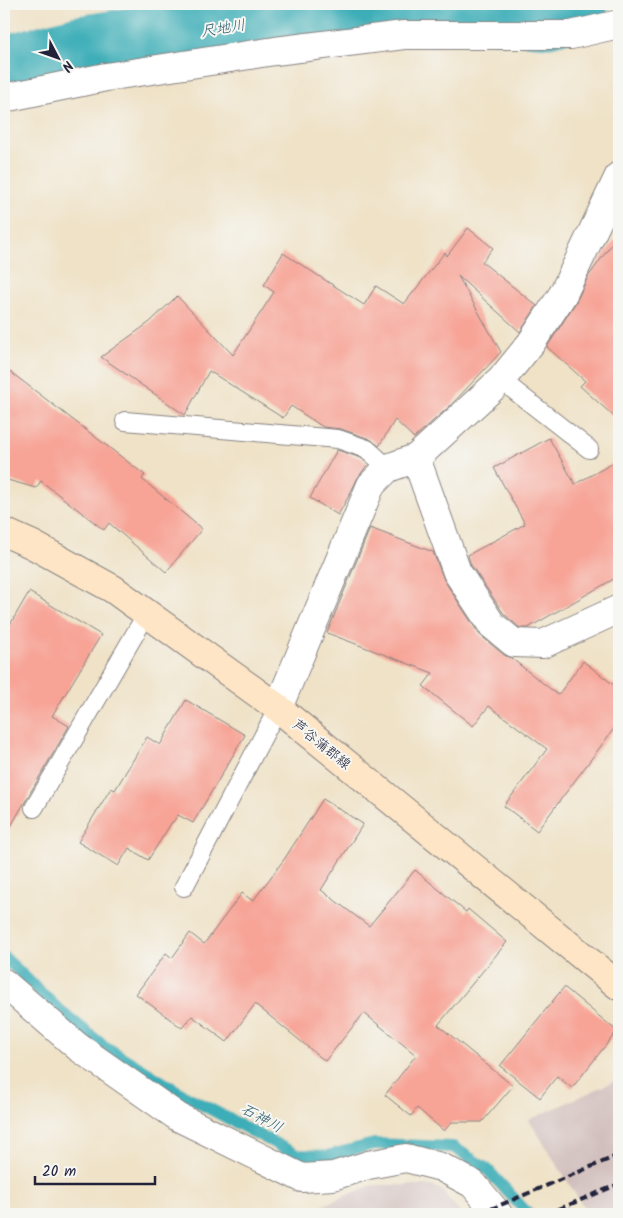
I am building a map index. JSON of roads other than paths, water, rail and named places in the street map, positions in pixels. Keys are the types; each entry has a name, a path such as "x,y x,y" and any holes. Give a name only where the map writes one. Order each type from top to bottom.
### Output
{"main road":[{"name":"芦谷蒲郡線","path":"4,532 33,545 105,585 147,613 278,708 619,986"}],"street":[{"path":"4,98 106,77 275,50 404,35 571,35 619,24"},
{"path":"278,708 371,485 388,468 416,458 502,380 531,343 563,294 619,176"},
{"path":"416,458 457,572 492,625 514,643 543,644 619,609"},
{"path":"4,983 78,1047 178,1117 302,1178 333,1176 368,1165 406,1158 441,1167 473,1184 498,1214"}],"lane":[{"path":"502,380 589,449"},
{"path":"125,421 338,439 367,449 388,468"},
{"path":"34,808 147,613"},
{"path":"184,887 278,708"}],"waterway":[{"name":"尺地川","path":"4,71 80,51 352,8 444,4"},
{"name":"尺地川","path":"459,4 547,12 573,4"},
{"name":"石神川","path":"4,957 57,1008 101,1044 182,1094 297,1155 327,1156 374,1144 453,1147 487,1169 528,1214"}],"railway":[{"path":"479,1214 619,1155"},
{"path":"547,1214 619,1184"}]}
